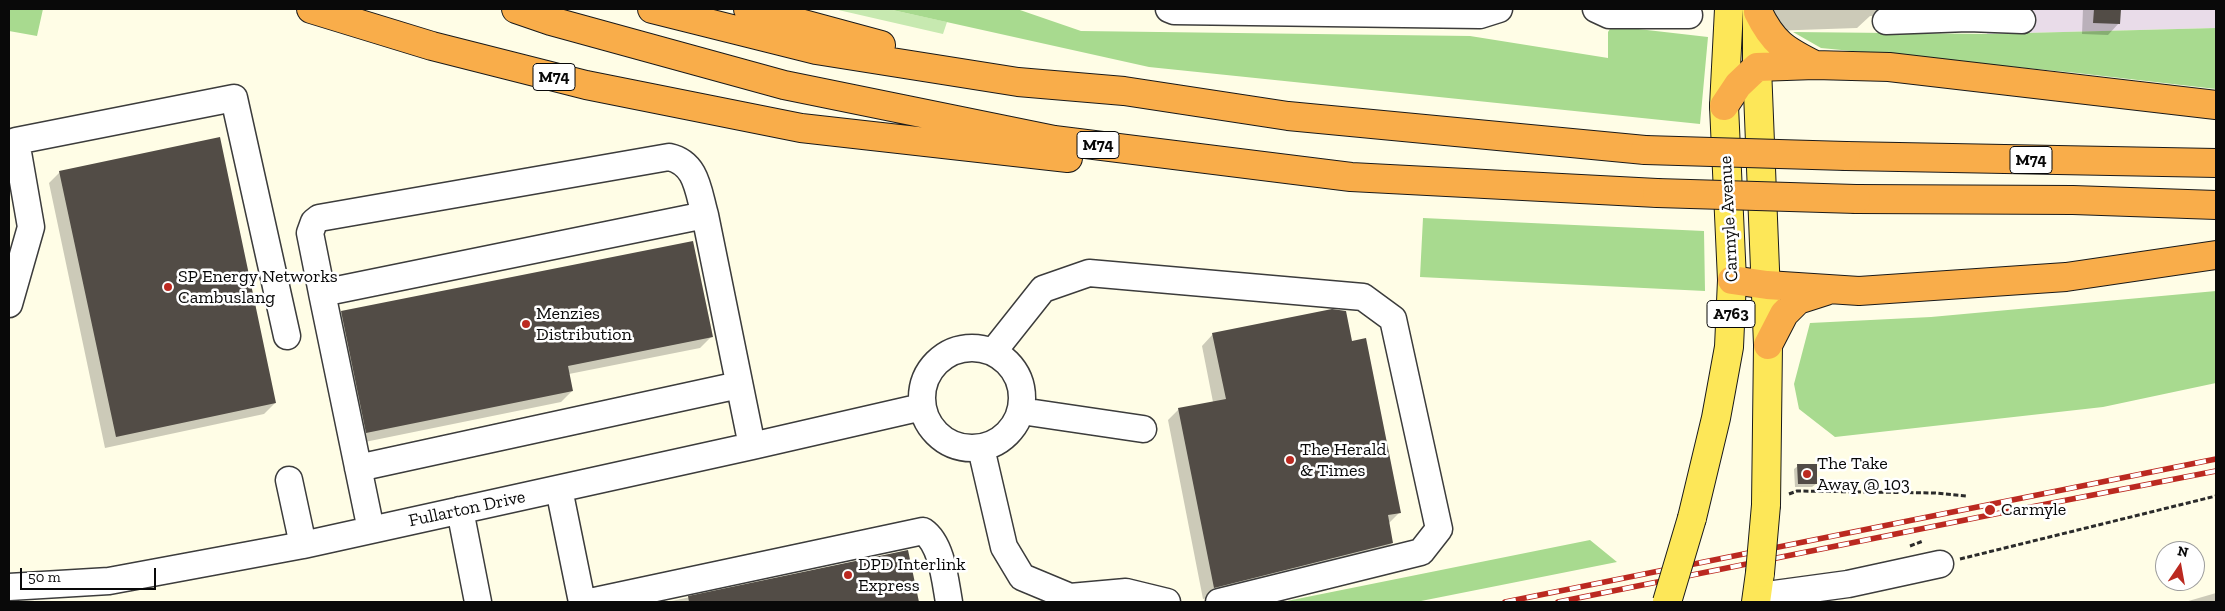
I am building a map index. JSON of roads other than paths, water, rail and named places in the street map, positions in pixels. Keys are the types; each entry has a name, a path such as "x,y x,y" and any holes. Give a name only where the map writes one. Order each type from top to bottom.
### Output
{"highway":[{"name":"M74","path":"311,9 432,46 586,85 801,128 1048,157 1351,177 1657,193 1856,199 2073,200 2216,205"},
{"name":"M74","path":"516,9 551,21 784,85 1054,140 1351,177"},
{"name":"M74","path":"652,9 816,50 1018,82 1124,91 1288,116 1645,150 2216,163"},
{"name":"M74","path":"748,9 1018,82"},
{"path":"1757,10 1773,39 1815,65"},
{"path":"1724,106 1738,85 1757,67 1815,65 1889,67 2216,105"},
{"path":"1732,280 1767,285 1859,291 2066,277 2216,255"},
{"name":"A763","path":"1768,345 1784,314 1798,300 1827,290"}],"main road":[{"name":"Carmyle Avenue","path":"1667,602 1692,518 1716,418 1729,347 1732,280 1724,106 1729,9"},
{"name":"Carmyle Avenue","path":"1757,10 1757,67 1768,345 1766,503 1758,594"}],"street":[{"path":"1169,9 1174,11 1465,15 1480,15 1499,9"},
{"path":"1596,9 1609,15 1688,14"},
{"path":"1886,21 1968,13 2022,20"},
{"path":"9,304 30,227 16,141 234,98 287,336"},
{"path":"371,530 310,233 314,222 319,218 669,157 677,158 690,168 695,177 752,446"},
{"path":"322,293 704,215"},
{"path":"993,352 1043,289 1089,273 1364,297 1393,319 1439,529 1421,552 1219,602"},
{"path":"978,348 993,352 1005,360 1014,370 1020,383 1021,411 1015,424 1006,435 994,443 981,448 965,448 950,443 937,434 928,422 922,407 922,391 926,376 935,364 948,354 962,349 978,348"},
{"path":"358,468 739,385"},
{"name":"Fullarton Drive","path":"9,587 110,581 303,545 922,407"},
{"path":"1021,411 1143,429"},
{"path":"981,448 1004,547 1022,577 1070,597 1126,592 1167,602"},
{"path":"290,480 303,545"},
{"path":"559,488 582,602"},
{"path":"460,510 478,602"},
{"path":"590,602 923,531 932,537 949,602"},
{"path":"1758,594 1848,584 1940,564"},
{"path":"9,574 9,602"}],"railway":[{"path":"1505,602 2216,459"},
{"path":"1558,602 2216,471"}],"place":[{"name":"SP Energy Networks Cambuslang","path":"168,287"},
{"name":"Menzies Distribution","path":"526,324"},
{"name":"The Herald & Times","path":"1290,460"},
{"name":"The Take Away @ 103","path":"1807,474"},
{"name":"Carmyle","path":"1990,510"},
{"name":"DPD Interlink Express","path":"848,575"}]}
